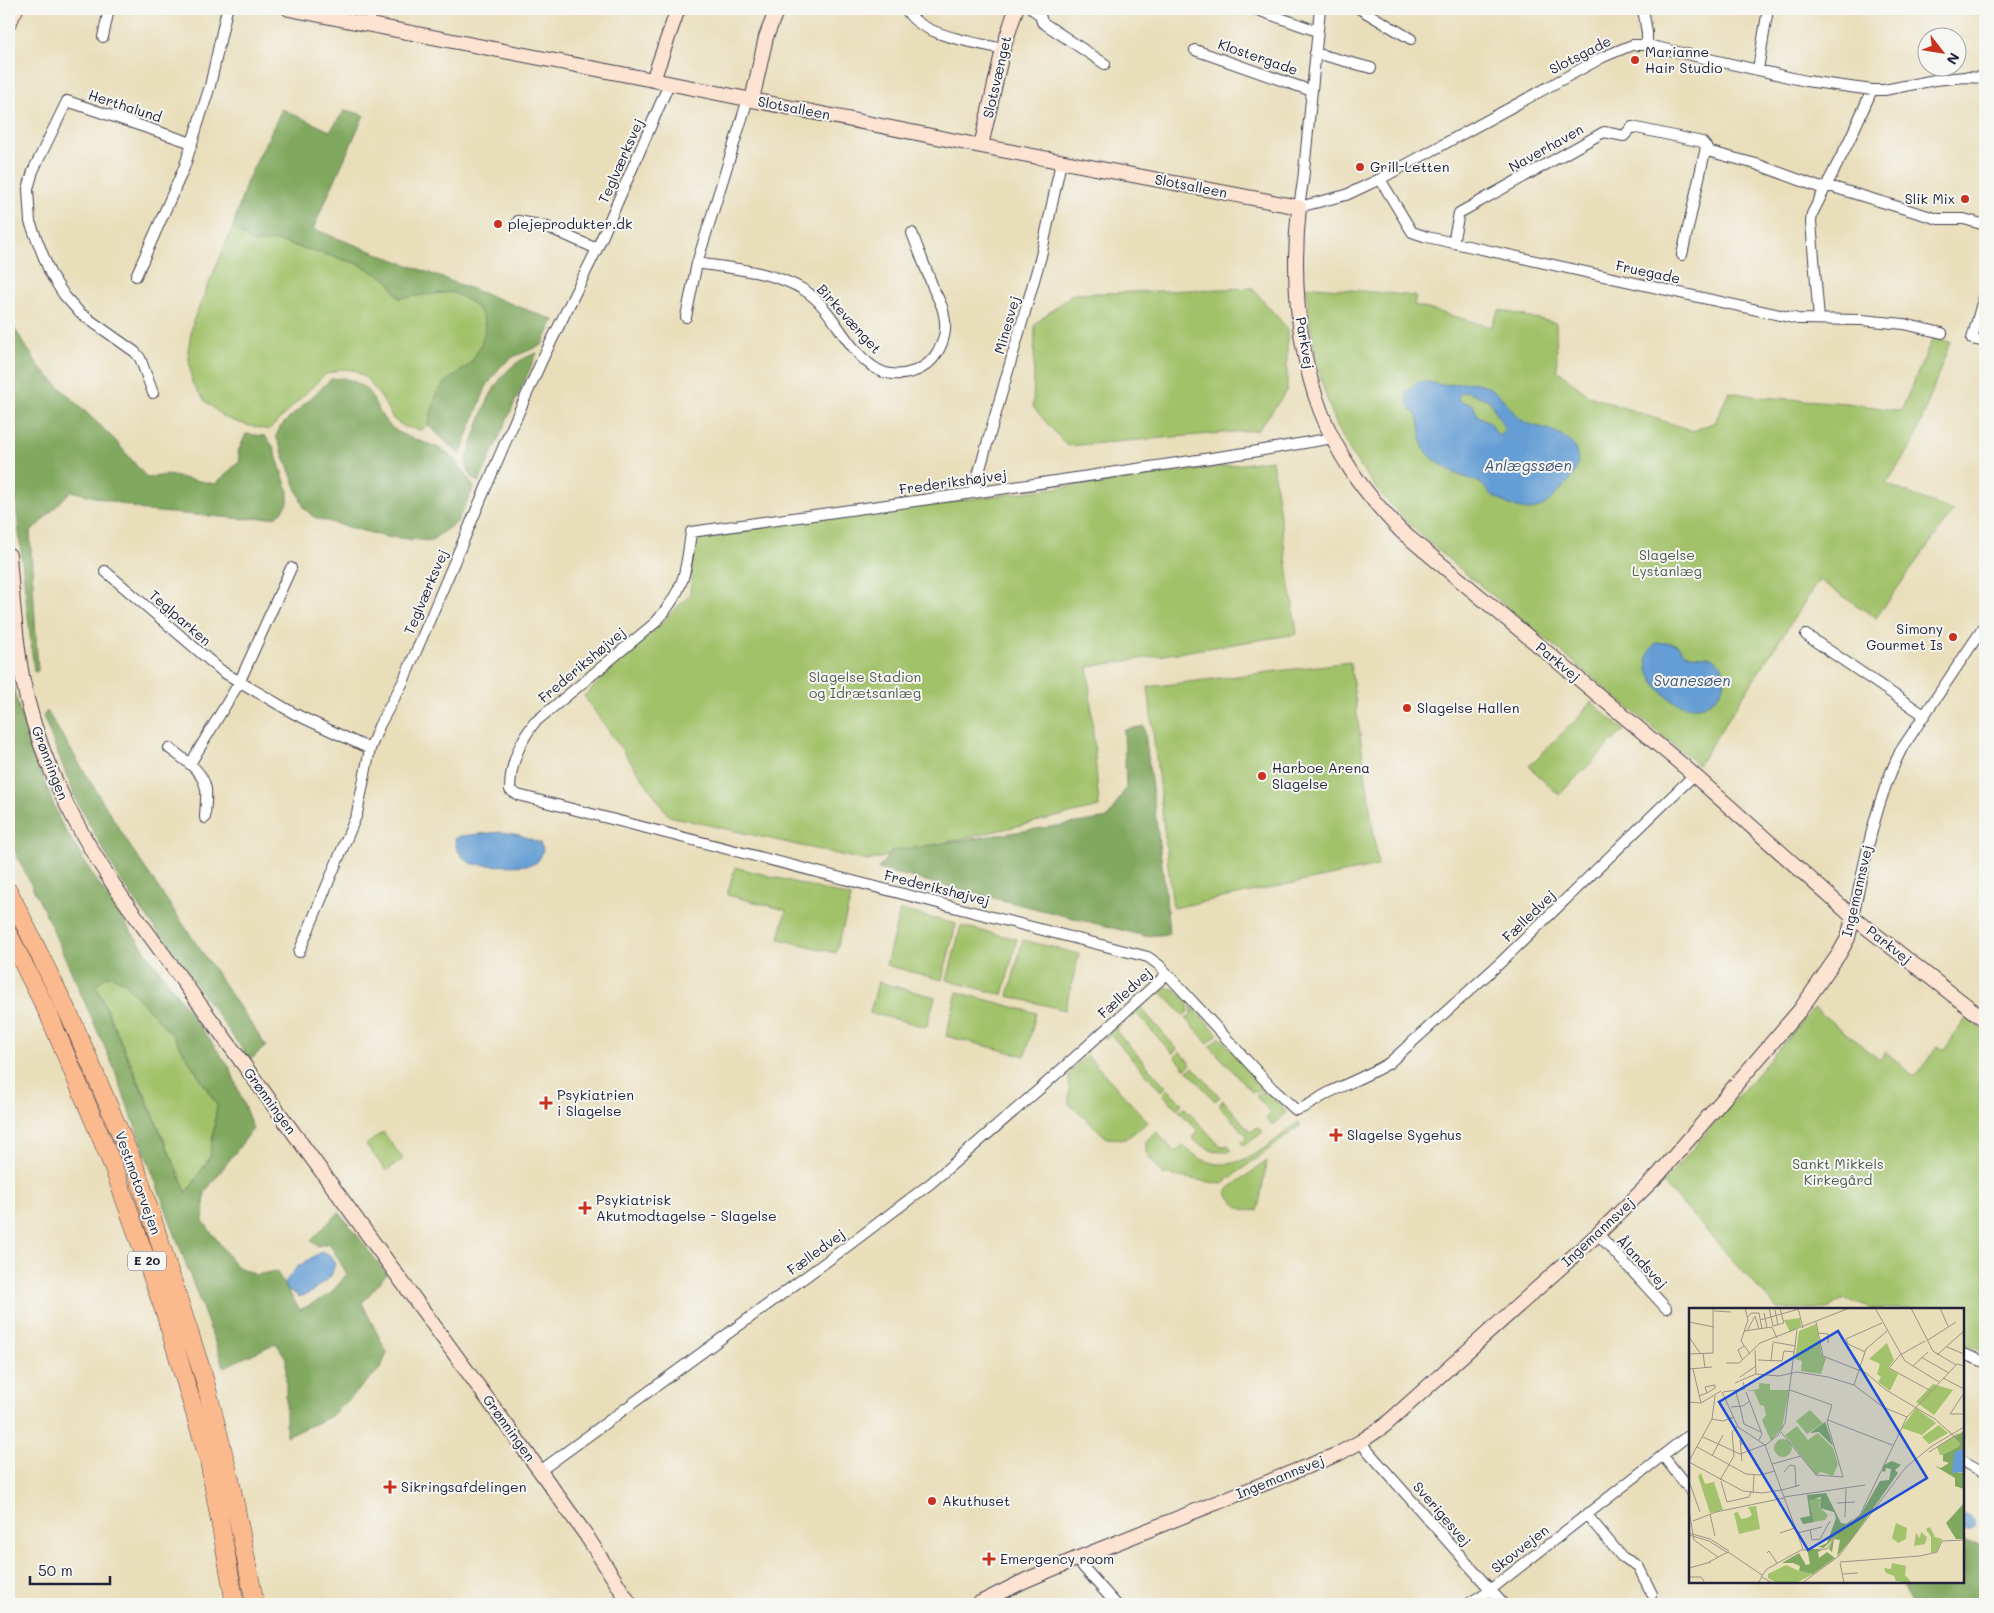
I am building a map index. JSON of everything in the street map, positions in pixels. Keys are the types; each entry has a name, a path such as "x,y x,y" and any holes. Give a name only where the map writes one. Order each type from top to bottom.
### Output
{"highway":[{"name":"Vestmotorvejen","path":"9,892 74,1025 137,1172 205,1382 230,1478 255,1604"},
{"name":"Vestmotorvejen","path":"9,935 49,1015 113,1166 165,1313 209,1461 235,1604"},
{"path":"205,1382 217,1393 239,1474 266,1604"}],"street":[{"path":"9,23 16,9"},
{"path":"103,37 109,9"},
{"path":"136,276 184,168 210,86 226,9"},
{"name":"Slotsalleen","path":"289,9 1061,162 1299,207"},
{"path":"368,25 373,9"},
{"path":"653,80 678,9"},
{"path":"686,317 697,263 750,100 766,37 776,9"},
{"path":"906,9 918,24 932,31 1003,49"},
{"name":"Slotsvænget","path":"982,146 1003,49 1016,9"},
{"path":"1032,9 1040,15 1042,22 1105,64"},
{"path":"1255,9 1318,31"},
{"name":"Klostergade","path":"1299,207 1320,9"},
{"path":"1360,9 1411,39"},
{"path":"1643,9 1647,45"},
{"path":"1758,69 1768,9"},
{"name":"Slotsgade","path":"1299,207 1346,195 1380,179 1603,57 1632,45 1647,45 1806,81 1872,90 1884,90 1935,80 1965,77 1985,78"},
{"name":"Klostergade","path":"1195,50 1312,91"},
{"path":"1315,53 1371,68"},
{"name":"Teglværksvej","path":"299,952 357,814 370,749 379,726 403,682 482,495 539,367 597,249 669,84"},
{"path":"1819,319 1811,222 1812,214 1849,141 1872,90"},
{"name":"Herthalund","path":"154,394 140,358 135,352 80,313 64,295 50,273 30,222 28,189 33,171 67,101 192,143"},
{"name":"Naverhaven","path":"1453,243 1459,213 1604,132 1624,136 1632,127 1702,142 1711,152 1756,164 1825,187 1938,218 1964,219 1985,225"},
{"path":"1682,255 1706,147"},
{"name":"Minesvej","path":"973,494 1041,256 1061,162"},
{"name":"Fruegade","path":"1380,179 1412,232 1427,238 1798,319 1862,320 1898,324 1942,333"},
{"name":"Parkvej","path":"1299,207 1296,234 1301,335 1313,390 1333,438 1350,469 1380,509 1401,531 1694,775 1853,917 1985,1020"},
{"path":"518,221 545,226 597,249"},
{"name":"Birkevænget","path":"697,263 778,278 791,283 819,303 864,360 874,368 889,374 903,374 917,370 928,363 938,351 945,334 944,314 912,233"},
{"path":"1985,292 1972,339 1985,342"},
{"name":"Frederikshøjvej","path":"1167,974 1148,957 1134,952 518,795 510,790 510,777 515,757 522,738 534,723 656,622 670,606 680,590 687,571 691,532 973,494 1242,454 1333,438"},
{"name":"Grønningen","path":"9,555 14,626 22,677 36,730 55,781 75,824 126,903 540,1471 586,1535 630,1604"},
{"path":"190,764 239,683 291,568"},
{"name":"Teglparken","path":"105,570 203,656 239,683 295,714 370,749"},
{"name":"Ingemannsvej","path":"978,1604 1076,1558 1338,1454 1360,1442 1384,1426 1598,1234 1659,1174 1800,1010 1834,962 1848,938 1871,834 1887,780 1901,750 1985,625"},
{"path":"1806,635 1924,715"},
{"path":"169,748 190,764 201,777 206,789 205,818"},
{"name":"Fælledvej","path":"540,1471 931,1183 1167,974 1272,1088 1296,1110 1307,1107 1319,1098 1373,1073 1389,1063 1499,964 1694,775"},
{"name":"Ålandsvej","path":"1598,1234 1666,1308"},
{"path":"1964,1354 1985,1362"},
{"name":"Skovvejen","path":"1468,1604 1490,1590 1689,1435"},
{"name":"Sverigesvej","path":"1360,1442 1503,1604"},
{"path":"1664,1456 1689,1489"},
{"path":"1964,1461 1985,1473"},
{"path":"1588,1514 1622,1557 1638,1566 1652,1594"},
{"path":"1076,1558 1116,1604"}],"green space":[{"path":"282,109 330,131 345,110 364,115 313,229 554,320 542,345 513,357 500,367 486,387 460,455 428,425 437,393 446,382 471,363 480,347 486,328 482,314 471,302 452,292 399,298 388,280 359,264 277,241 253,243 233,227 246,183"},
{"path":"233,227 253,243 277,241 359,264 388,280 399,298 435,293 453,293 472,304 479,311 485,326 482,343 478,352 469,364 448,380 441,388 430,420 422,430 405,427 393,419 382,399 367,379 354,370 341,369 324,375 269,430 225,418 205,401 192,383 188,351 193,321"},
{"name":"Slagelse Lystanlæg","path":"1306,286 1416,296 1414,305 1491,327 1499,310 1556,323 1557,370 1589,396 1693,431 1715,422 1729,392 1761,397 1847,403 1901,411 1933,338 1950,342 1913,444 1886,484 1953,511 1876,618 1819,580 1698,765 1444,556 1377,489 1358,463 1342,436 1327,400 1317,363"},
{"path":"1252,288 1287,328 1287,391 1258,430 1067,446 1033,407 1035,324 1072,294"},
{"path":"9,320 40,368 114,439 147,478 167,475 215,484 240,461 238,452 246,434 265,436 273,446 288,491 288,503 282,512 275,517 246,519 146,511 71,491 30,533 38,671 34,672 9,440"},
{"path":"537,353 479,482 476,481 470,474 466,462 489,398 508,370 521,360"},
{"path":"343,378 354,381 367,391 383,417 395,430 410,438 441,449 448,454 459,465 474,487 457,522 430,541 386,537 319,519 312,516 304,508 276,436 280,427 331,379"},
{"name":"Slagelse Stadion og Idrætsanlæg","path":"1272,460 1297,634 1088,667 1099,807 867,861 669,816 584,696 690,595 694,535"},
{"path":"9,657 15,695 31,748 61,823 123,920 230,1068 253,1129 205,1192 203,1221 236,1266 256,1275 276,1271 300,1310 330,1294 347,1274 329,1243 318,1246 311,1241 339,1212 387,1274 362,1303 387,1353 381,1368 330,1417 286,1436 286,1358 276,1343 224,1367 113,1066 47,917 9,840","holes":["106,976 115,977 124,982 174,1037 217,1105 210,1157 187,1193 96,986"]},
{"name":"Harboe Arena Slagelse","path":"1350,662 1378,866 1173,908 1148,687"},
{"path":"1591,702 1624,730 1559,795 1529,766 1578,718"},
{"path":"47,711 130,846 266,1046 250,1060 119,878 78,804 43,716"},
{"path":"1144,726 1169,934 1145,936 878,869 892,851 1108,818 1126,788 1124,730"},
{"path":"735,867 851,897 836,953 779,939 786,910 727,895"},
{"path":"900,910 956,924 942,980 886,965"},
{"path":"961,926 1017,939 1003,995 947,980"},
{"path":"1023,940 1079,954 1065,1010 1008,996"},
{"path":"106,976 115,977 124,982 174,1037 217,1105 210,1157 187,1194 96,986"},
{"path":"878,982 935,997 927,1027 870,1013"},
{"path":"1165,987 1176,990 1188,1002 1188,1012 1184,1016 1160,991 1155,995 1152,992"},
{"path":"957,992 1036,1013 1025,1056 946,1036"},
{"path":"1144,1000 1146,1003 1141,1008 1177,1049 1173,1054 1136,1013 1130,1018 1127,1015"},
{"path":"1191,1005 1218,1034 1208,1043 1186,1019 1191,1015"},
{"name":"Sankt Mikkels Kirkegård","path":"1814,1008 1880,1060 1886,1052 1915,1077 1938,1046 1944,1050 1967,1017 1985,1031 1985,1352 1964,1344 1964,1308 1868,1308 1845,1299 1829,1308 1776,1308 1663,1183"},
{"path":"1118,1023 1121,1026 1116,1031 1166,1087 1161,1091 1111,1035 1105,1040 1102,1037"},
{"path":"1220,1037 1267,1089 1257,1090 1253,1093 1210,1046"},
{"path":"1180,1052 1191,1064 1186,1069 1175,1057"},
{"path":"1087,1055 1148,1122 1126,1139 1107,1138 1069,1104 1069,1072"},
{"path":"1193,1067 1220,1097 1215,1101 1188,1071"},
{"path":"1168,1089 1182,1104 1177,1109 1163,1094"},
{"path":"1260,1092 1269,1092 1286,1112 1285,1115 1272,1125 1266,1119 1271,1113 1256,1096"},
{"path":"1223,1100 1251,1132 1257,1127 1263,1132 1244,1146 1241,1142 1247,1136 1219,1105"},
{"path":"1184,1107 1221,1147 1228,1145 1231,1151 1210,1149 1192,1138 1198,1131 1179,1111"},
{"path":"1299,1122 1300,1126 1222,1184 1162,1174 1146,1152 1146,1142 1157,1132 1175,1152 1183,1145 1199,1157 1214,1163 1229,1164 1243,1160 1258,1152"},
{"path":"383,1132 403,1159 386,1171 366,1145"},
{"path":"1267,1161 1258,1210 1253,1211 1240,1207 1227,1194 1229,1188"},
{"path":"1964,1541 1985,1544 1985,1604 1911,1604 1903,1587 1907,1583 1964,1583"}],"water":[{"name":"Anlægssøen","path":"1426,381 1444,385 1471,382 1488,387 1499,395 1523,421 1555,432 1570,442 1577,456 1576,470 1553,497 1540,508 1529,510 1514,507 1504,502 1491,494 1480,483 1450,470 1425,451 1419,421 1407,402 1407,391 1419,382","holes":["1466,391 1489,400 1504,427 1503,434 1497,435 1491,423 1478,416 1473,405 1458,400 1459,394"]},
{"name":"Svanesøen","path":"1656,643 1676,644 1688,654 1708,656 1718,661 1724,673 1724,680 1723,686 1715,699 1697,707 1684,705 1671,699 1660,690 1652,678 1648,666 1649,654"},
{"path":"501,832 520,835 540,843 543,849 539,860 533,864 521,866 475,864 465,859 456,846 455,839 460,836"},
{"path":"322,1251 331,1256 335,1264 331,1276 310,1293 300,1297 287,1289 285,1282 297,1267"},
{"path":"1964,1514 1972,1518 1976,1523 1972,1531 1964,1531"}],"place":[{"name":"Marianne Hair Studio","path":"1635,60"},
{"name":"Grill-Letten","path":"1360,167"},
{"name":"Slik Mix","path":"1965,199"},
{"name":"plejeprodukter.dk","path":"498,224"},
{"name":"Simony Gourmet Is","path":"1953,637"},
{"name":"Slagelse Hallen","path":"1407,708"},
{"name":"Harboe Arena Slagelse","path":"1262,776"},
{"name":"Psykiatrien i Slagelse","path":"546,1103"},
{"name":"Slagelse Sygehus","path":"1336,1135"},
{"name":"Psykiatrisk Akutmodtagelse - Slagelse","path":"585,1208"},
{"name":"Sikringsafdelingen","path":"390,1487"},
{"name":"Akuthuset","path":"932,1501"},
{"name":"Emergency room","path":"989,1559"}]}
